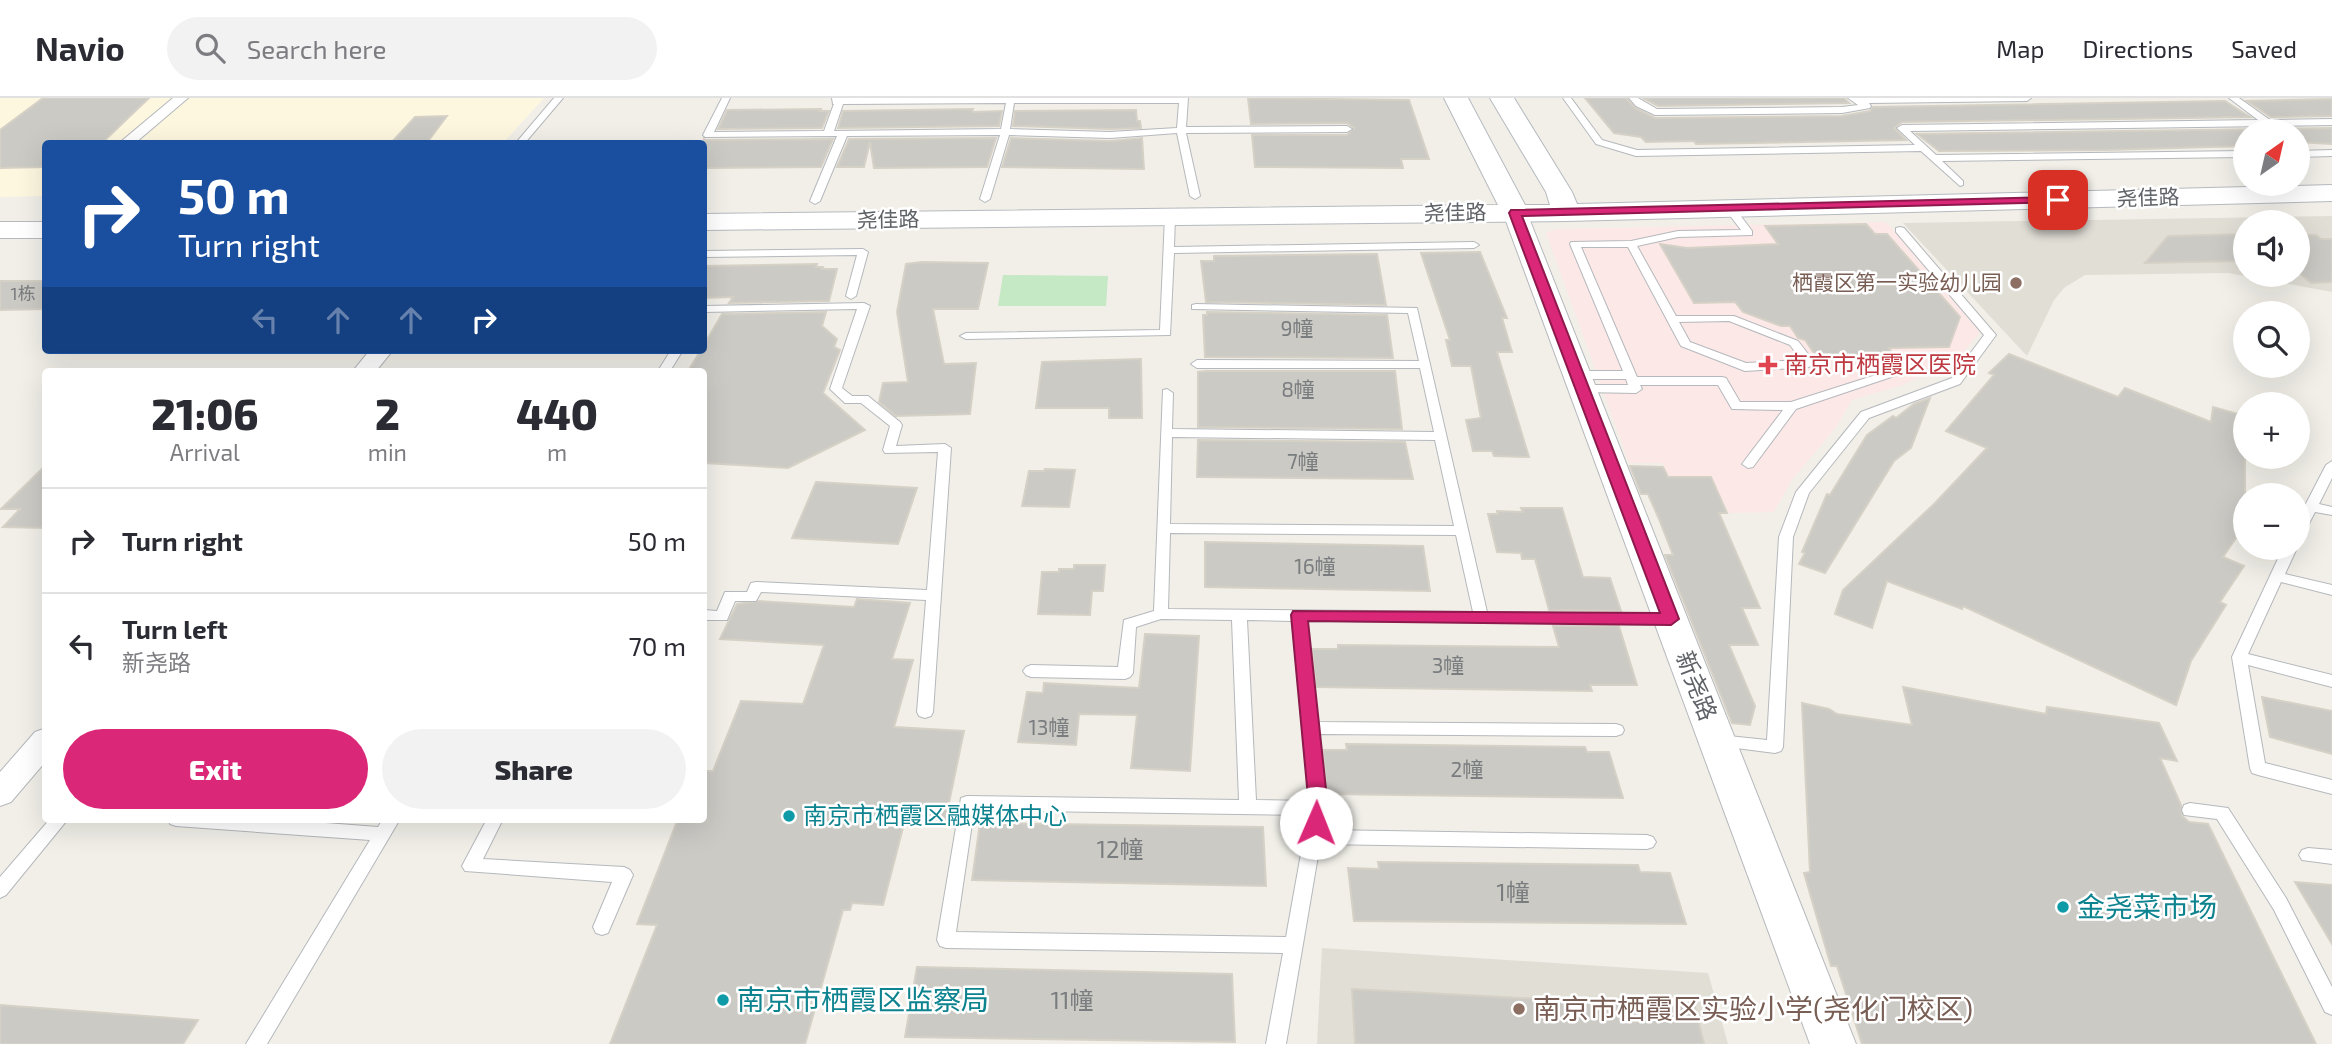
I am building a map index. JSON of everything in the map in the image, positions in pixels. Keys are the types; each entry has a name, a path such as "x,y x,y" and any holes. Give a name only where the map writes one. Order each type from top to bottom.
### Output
{"main road":[{"name":"新尧路","path":"1456,98 1510,203"},
{"path":"1502,98 1563,202"},
{"path":"2310,176 2332,176"},
{"name":"尧佳路","path":"707,222 1170,217 1961,183 2233,178"},
{"name":"尧佳路","path":"1563,202 1730,209 2332,193"},
{"name":"尧佳路","path":"707,202 1195,196 1510,203"},
{"path":"0,210 42,209"},
{"path":"0,230 42,230"}],"street":[{"path":"130,140 181,98"},
{"name":"新尧路","path":"1510,203 1833,1044"},
{"path":"366,368 378,354"},
{"path":"0,793 42,745"}],"lane":[{"path":"522,140 559,98"},
{"path":"726,98 708,135 1005,132 1110,135 1181,130 1347,129"},
{"path":"1567,98 1599,142 1636,153 1923,148"},
{"path":"1633,98 1655,112 1842,110 1867,106 1854,100"},
{"path":"1854,100 2027,98"},
{"path":"2233,98 2264,119"},
{"path":"828,134 839,99 1184,99 1181,130 1195,196"},
{"path":"985,199 1005,132 1011,99"},
{"path":"2310,122 2332,122"},
{"path":"1961,183 1902,128 2233,123"},
{"path":"815,201 843,134"},
{"path":"2310,153 2332,153"},
{"path":"1933,158 2233,154"},
{"path":"1579,382 1636,389 1575,244 1631,244 1678,234 1748,233 1730,209"},
{"path":"966,336 1166,333 1170,217"},
{"path":"1717,741 1775,747 1786,537 1803,492 1865,415 1956,382 1990,335 1900,230"},
{"path":"1631,244 1685,344 1745,367 1809,363 1794,343 1730,318 1672,319"},
{"path":"1169,250 1474,246"},
{"path":"707,254 863,252 851,296"},
{"path":"707,309 864,306 836,389 849,400 864,399 896,425 889,450 945,448 925,712"},
{"path":"1196,307 1413,310 1481,617"},
{"path":"1198,363 1425,366"},
{"path":"1632,378 1723,381 1736,406 1792,406 1908,368"},
{"path":"1161,614 1167,393"},
{"path":"1748,464 1792,406"},
{"path":"1166,433 1440,436"},
{"path":"2332,465 2311,507 2332,512"},
{"path":"1164,528 1462,531"},
{"path":"2284,560 2239,657 2258,768 2332,787"},
{"path":"2275,576 2332,590"},
{"path":"707,615 722,616 730,596 751,597 756,587 934,595"},
{"path":"1031,671 1125,673 1129,624 1161,614 1671,619"},
{"path":"1239,614 1248,807"},
{"path":"1276,1044 1318,808 1299,615"},
{"path":"2239,657 2332,681"},
{"path":"1311,727 1616,730"},
{"path":"1294,945 946,940 967,803 1318,808"},
{"path":"2190,810 2222,813 2280,904 2332,1006"},
{"path":"0,890 57,823"},
{"path":"256,1044 388,826 297,823"},
{"path":"493,823 471,866 624,875 602,927"},
{"path":"1313,837 1647,842"},
{"path":"2308,855 2332,857"}],"shaded area":[{"path":"0,98 544,98 506,140 42,140 42,196 0,197"},
{"name":"栖霞区第一实验幼儿园","path":"2310,216 2332,216 2332,292 2305,287 2310,287"},
{"name":"栖霞区第一实验幼儿园","path":"2233,218 2233,274 2085,275 2064,288 2054,300 2027,356 1903,223"},
{"name":"南京市栖霞区医院","path":"1886,222 1980,332 1962,354 1903,385 1852,400 1837,426 1792,480 1774,512 1729,513 1711,477 1669,476 1662,463 1629,463 1546,233 1556,229"},
{"name":"南京市栖霞区实验小学(尧化门校区)","path":"1322,948 1708,973 1728,1044 1317,1044"}],"green space":[{"path":"1003,275 1108,276 1106,306 998,306"}],"building":[{"path":"43,98 149,98 105,140 42,140 42,167 0,168 0,130"},
{"path":"1248,98 1409,100 1429,159 1401,159 1403,168 1255,167 1252,135 1347,135 1354,128 1347,123 1251,124"},
{"path":"1585,98 1626,98 1635,108 1655,118 1842,116 1870,111 1873,107 2225,101 2250,117 1902,122 1894,128 1906,140 1696,144 1694,141 1646,142 1641,137 1614,133"},
{"path":"1643,98 1844,98 1849,103 1658,106"},
{"path":"2332,99 2332,116 2271,117 2247,101"},
{"path":"821,109 820,111 829,111 822,128 718,129 727,110"},
{"path":"973,109 972,112 1002,111 999,126 838,128 843,111"},
{"path":"1136,110 1141,128 1013,126 1015,111"},
{"path":"447,116 429,140 394,140 415,117"},
{"path":"2310,128 2332,128 2332,144 2310,143"},
{"path":"2233,129 2233,146 1939,151 1917,134"},
{"path":"996,138 987,167 874,168 870,142 864,167 837,167 849,139"},
{"path":"1011,138 1110,141 1142,138 1144,169 1002,167"},
{"path":"833,139 821,167 707,168 705,140"},
{"path":"1866,224 1875,234 1887,234 1960,317 1949,347 1889,348 1893,355 1816,356 1805,340 1798,338 1790,326 1781,326 1743,312 1735,302 1694,303 1660,244 1687,248 1778,244 1765,226"},
{"path":"2233,234 2233,261 2145,263 2168,236"},
{"path":"2310,235 2332,239 2332,282 2311,283"},
{"path":"1480,252 1507,318 1502,318 1512,352 1497,352 1529,457 1494,456 1492,451 1473,451 1466,420 1481,418 1471,366 1452,366 1446,340 1450,340 1421,253"},
{"path":"1377,254 1386,305 1206,302 1201,261 1214,261 1214,256"},
{"path":"988,263 978,309 933,309 944,364 976,363 970,414 896,416 879,402 883,383 908,382 897,312 906,264"},
{"path":"817,264 816,267 823,267 822,269 837,269 829,301 729,303 733,297 707,298 707,266"},
{"path":"0,281 42,281 42,309 0,310"},
{"path":"826,312 822,326 837,339 834,347 840,350 823,393 865,430 788,468 707,463 707,368 690,368 699,354 707,354 707,340 722,314"},
{"path":"1207,312 1387,315 1393,358 1205,357 1203,315 1207,315"},
{"path":"2009,354 2118,397 2125,388 2211,422 2213,407 2233,413 2233,469 2245,469 2245,483 2233,483 2233,542 2223,557 2244,566 2220,602 2226,605 2191,661 2176,705 1963,606 1962,609 1887,581 1872,628 1835,614 1843,590 1935,503 1987,448 1946,431 1994,375 1989,373"},
{"path":"1141,359 1142,418 1109,418 1109,408 1036,408 1042,362"},
{"path":"1395,371 1402,429 1198,427 1198,372"},
{"path":"1930,398 1911,448 1894,461 1825,573 1799,564 1827,494 1830,495 1867,435 1893,416 1896,418 1914,404"},
{"path":"1198,440 1405,442 1413,479 1197,477"},
{"path":"1630,466 1663,467 1668,477 1711,477 1727,513 1719,513 1760,608 1742,608 1758,645 1729,645 1755,706 1750,725 1732,723 1665,555 1673,555 1659,519 1648,494 1641,494"},
{"path":"42,469 42,528 3,527 20,509 1,509"},
{"path":"1075,470 1069,507 1022,506 1029,471"},
{"path":"816,482 917,488 898,544 792,538"},
{"path":"1521,508 1562,508 1583,577 1610,578 1621,611 1549,610 1535,559 1522,559 1521,553 1497,552 1488,514 1498,514 1497,511 1523,512"},
{"path":"1205,542 1423,546 1430,591 1205,587"},
{"path":"1074,565 1105,565 1103,591 1092,591 1090,615 1038,614 1042,572 1074,569"},
{"path":"857,599 910,603 892,659 913,660 894,727 964,731 945,822 905,820 883,905 852,903 850,910 843,910 805,1044 610,1044 657,925 637,924 676,823 707,823 707,771 713,771 741,701 803,704 824,645 720,639 737,604 759,601 854,607"},
{"path":"1553,626 1619,626 1637,685 1590,685 1592,691 1316,687 1312,649 1338,649 1338,645 1559,647"},
{"path":"1145,634 1199,636 1190,771 1131,768 1137,715 1079,714 1076,745 1018,742 1027,692 1043,693 1044,683 1139,688"},
{"name":"金尧菜市场","path":"1903,687 2046,714 2047,707 2159,723 2177,761 2160,758 2181,805 2182,816 2189,822 2208,824 2316,1044 1862,1044 1837,966 1831,966 1804,873 1810,872 1802,703 1829,709 1837,714 1912,725"},
{"path":"2262,697 2332,711 2332,754 2270,737"},
{"path":"1346,744 1585,747 1587,752 1609,752 1623,798 1327,794 1323,750 1347,750"},
{"path":"980,823 1263,827 1266,886 972,880"},
{"path":"1378,862 1638,865 1640,872 1670,873 1686,924 1354,921 1348,868 1379,869"},
{"path":"2295,882 2332,885 2332,944"},
{"path":"917,967 1232,974 1235,1042 905,1037"},
{"path":"1352,989 1695,1007 1704,1044 1355,1044"},
{"path":"0,1005 198,1020 183,1044 0,1044"}],"place":[{"name":"栖霞区第一实验幼儿园","path":"2016,283"},
{"name":"南京市栖霞区医院","path":"1768,365"},
{"name":"南京市栖霞区融媒体中心","path":"789,816"},
{"name":"金尧菜市场","path":"2063,907"},
{"name":"南京市栖霞区监察局","path":"723,1000"},
{"name":"南京市栖霞区实验小学(尧化门校区)","path":"1519,1009"}],"route":[{"path":"1316,823 1318,808 1299,615 1671,619 1515,213 2058,200"}]}
